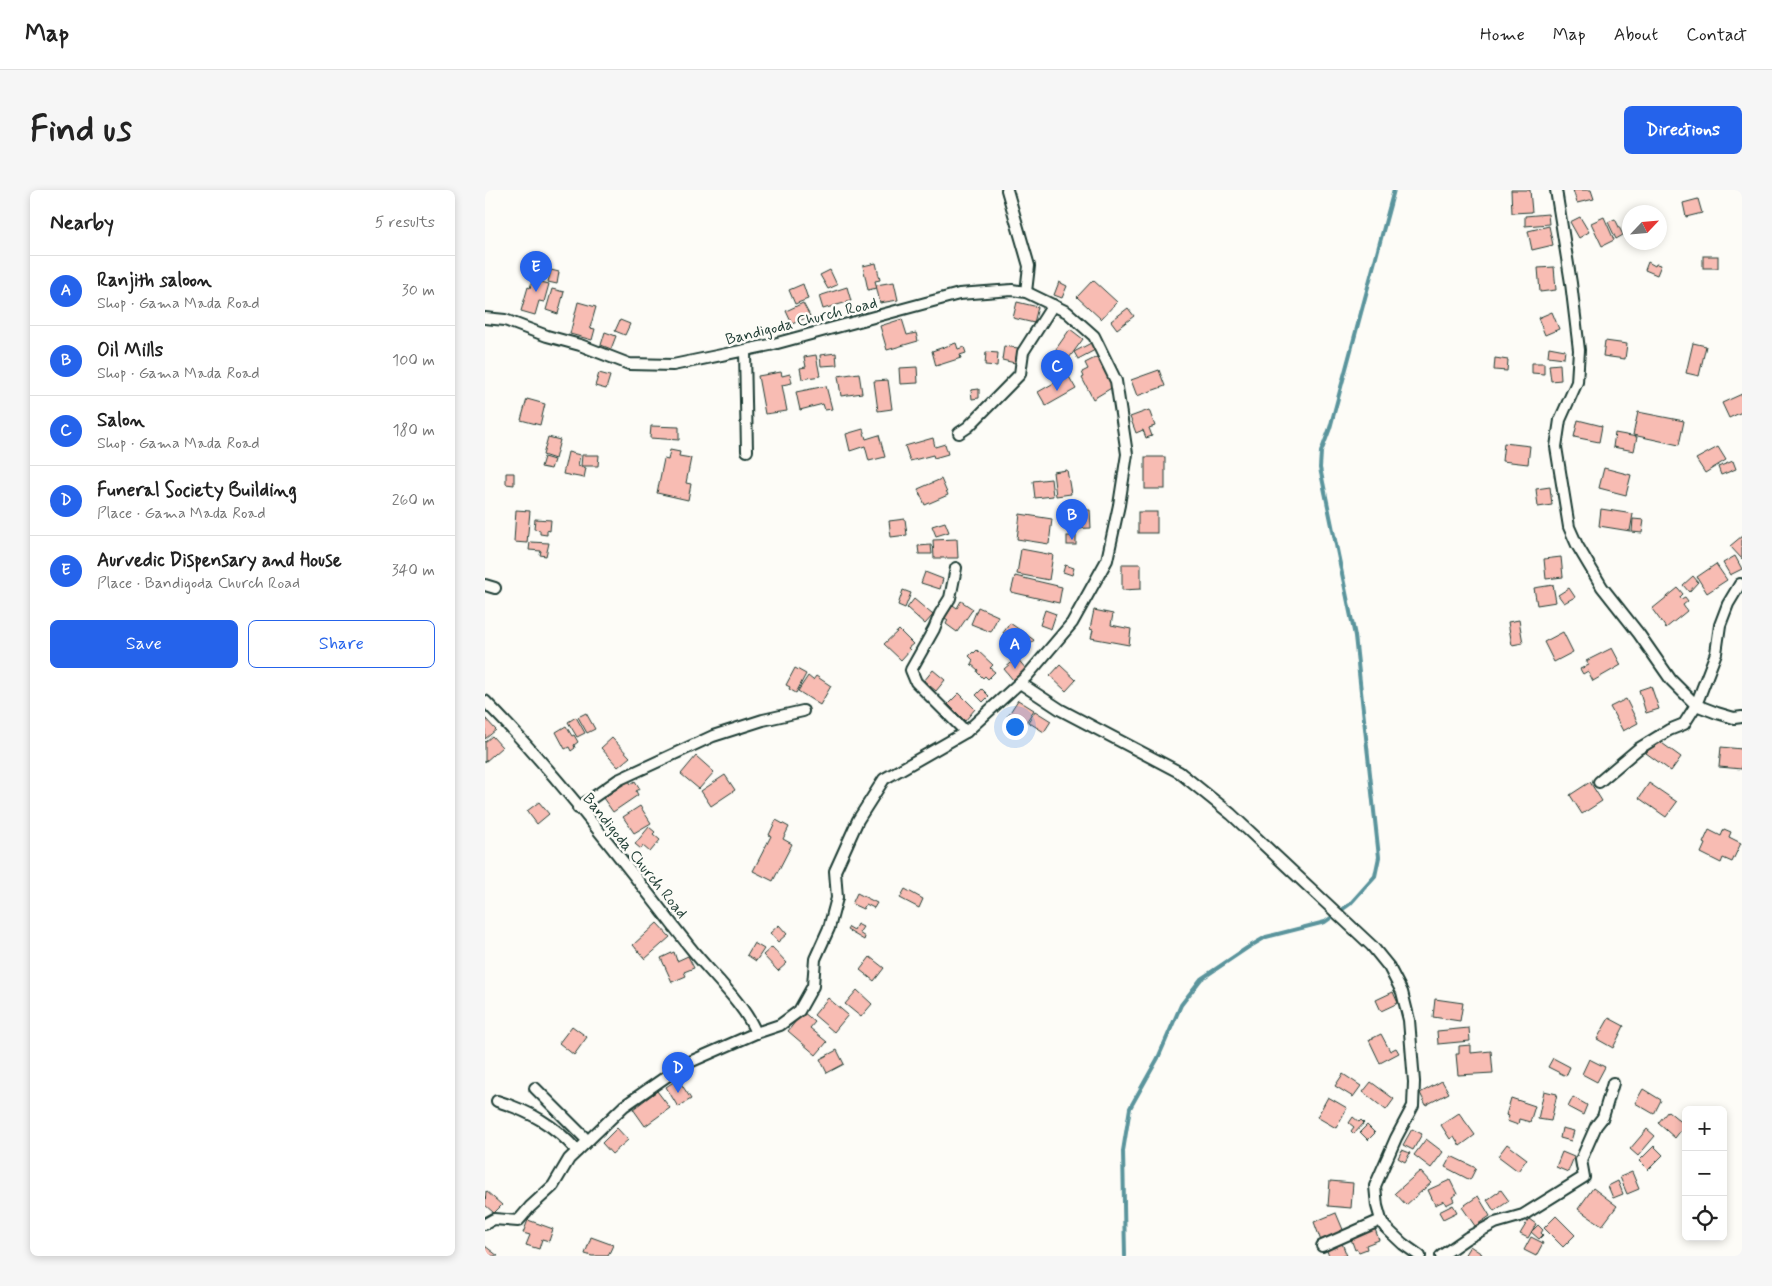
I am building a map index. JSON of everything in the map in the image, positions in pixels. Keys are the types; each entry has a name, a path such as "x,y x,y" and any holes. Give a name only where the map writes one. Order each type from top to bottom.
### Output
{"street":[{"path":"485,1224 494,1219 518,1221 553,1186 569,1159 587,1140 624,1106 683,1065 756,1033 780,1025 799,1011 813,986 815,959 829,928 837,898 835,870 858,820 884,779 966,732 1021,683 1072,623 1107,560 1127,454 1116,381 1094,336 1067,312 1026,292 1029,266 1007,190"},
{"path":"1556,190 1571,283 1579,350 1577,382 1560,420 1556,447 1569,527 1577,545 1602,587 1639,634 1671,680 1697,705 1734,718 1742,717"},
{"name":"Bandigoda Church Road","path":"485,318 505,320 547,336 580,344 629,364 673,365 771,346 959,294 1011,290 1026,292"},
{"path":"959,433 968,427 1020,374 1023,352 1053,306"},
{"path":"745,351 747,452"},
{"path":"956,568 950,598 911,670 917,682 966,732"},
{"path":"1599,782 1639,749 1669,730 1685,724 1697,705 1716,653 1720,625 1728,604 1741,584"},
{"path":"1021,683 1061,710 1179,772 1231,814 1372,946 1389,966 1402,992 1409,1020 1414,1082 1413,1106 1396,1138 1375,1186 1377,1206 1381,1220 1403,1244 1420,1256"},
{"name":"Bandigoda Church Road","path":"485,701 519,736 579,808 699,959 750,1019 756,1033"},
{"path":"579,808 618,780 713,736 763,720 803,711"},
{"path":"1441,1256 1467,1238 1495,1223 1523,1215 1584,1177 1581,1160 1596,1126 1603,1117 1613,1083"},
{"path":"535,1088 587,1140"},
{"path":"497,1101 528,1112 555,1128 577,1151"},
{"path":"1322,1246 1381,1220"}],"building":[{"path":"1511,190 1530,190 1532,212 1512,213"},
{"path":"1573,190 1591,190 1594,199 1577,203"},
{"path":"1698,199 1702,213 1686,217 1683,203"},
{"path":"1548,214 1549,224 1525,226 1525,216"},
{"path":"1580,217 1589,232 1579,238 1570,222"},
{"path":"1604,217 1614,240 1602,246 1591,223"},
{"path":"1615,219 1622,236 1616,239 1608,222"},
{"path":"1549,226 1553,245 1532,250 1528,231"},
{"path":"1703,256 1718,256 1718,268 1703,268"},
{"path":"1648,262 1655,266 1656,264 1661,265 1657,275 1645,270"},
{"path":"876,263 880,280 875,281 877,288 868,290 863,266"},
{"path":"1554,267 1556,290 1540,292 1538,268"},
{"path":"551,270 559,272 557,284 548,282"},
{"path":"830,270 837,285 828,289 820,275"},
{"path":"535,271 543,274 541,282 549,284 544,302 539,301 535,315 521,311"},
{"path":"1093,280 1117,302 1101,319 1077,297"},
{"path":"894,282 898,300 880,303 876,285"},
{"path":"1059,282 1067,286 1062,298 1054,295"},
{"path":"803,284 808,299 795,304 789,290"},
{"path":"847,287 851,301 823,309 819,296"},
{"path":"552,289 564,292 558,314 546,310"},
{"path":"578,302 596,307 590,328 595,329 592,340 570,334"},
{"path":"1017,302 1038,307 1034,323 1013,318"},
{"path":"803,303 810,316 792,324 786,311"},
{"path":"1128,308 1134,316 1117,329 1111,321"},
{"path":"1552,312 1559,329 1545,335 1538,318"},
{"path":"902,319 907,335 916,333 918,341 887,350 880,326"},
{"path":"620,320 630,324 625,335 615,331"},
{"path":"1070,329 1083,339 1064,365 1051,356"},
{"path":"605,332 616,336 611,349 601,345"},
{"path":"1605,341 1627,344 1625,359 1603,356"},
{"path":"956,343 958,349 964,347 966,353 960,355 961,358 936,366 932,351"},
{"path":"1091,343 1095,350 1078,359 1074,352"},
{"path":"1693,343 1706,346 1699,376 1686,373"},
{"path":"1004,346 1018,348 1015,363 1002,360"},
{"path":"1549,347 1565,350 1564,358 1548,356"},
{"path":"986,352 998,353 997,366 985,365"},
{"path":"836,353 837,365 821,366 820,355"},
{"path":"816,355 820,376 802,379 800,368 806,367 804,357"},
{"path":"1097,357 1113,387 1093,399 1082,378 1084,377 1082,372 1088,369 1085,363"},
{"path":"1495,358 1508,360 1507,371 1494,370"},
{"path":"1532,363 1544,363 1544,374 1532,373"},
{"path":"1560,364 1561,380 1551,381 1549,365"},
{"path":"917,367 918,383 900,384 899,368"},
{"path":"1159,370 1165,386 1137,396 1131,380"},
{"path":"781,372 782,376 790,374 792,383 782,385 787,411 765,414 758,376"},
{"path":"599,373 610,376 606,389 595,386"},
{"path":"859,373 862,393 841,396 838,376"},
{"path":"1068,375 1076,389 1046,406 1038,392"},
{"path":"888,380 892,409 878,411 874,381"},
{"path":"826,386 832,409 825,410 823,404 800,410 796,392"},
{"path":"979,389 979,398 972,399 971,390"},
{"path":"1742,394 1742,412 1729,418 1722,403"},
{"path":"527,399 545,404 540,425 521,420"},
{"path":"1149,410 1155,426 1149,428 1152,436 1146,438 1143,430 1136,433 1130,417"},
{"path":"1638,412 1684,421 1679,445 1633,435"},
{"path":"1578,420 1602,426 1599,442 1574,437"},
{"path":"651,426 679,427 679,440 650,438"},
{"path":"863,429 866,439 879,435 885,457 869,461 865,446 850,451 846,434"},
{"path":"1615,433 1637,437 1634,451 1613,447"},
{"path":"548,437 560,440 555,459 543,455"},
{"path":"933,438 935,447 945,444 948,454 934,458 933,455 910,461 905,446"},
{"path":"1504,443 1530,446 1528,464 1502,461"},
{"path":"1718,447 1726,460 1705,473 1696,459"},
{"path":"670,450 680,452 679,456 691,458 686,483 691,484 688,500 657,493 664,459 668,460"},
{"path":"568,452 580,455 578,466 586,468 584,478 563,474"},
{"path":"582,455 599,455 598,466 581,466"},
{"path":"544,457 554,460 551,469 541,467"},
{"path":"1145,457 1165,457 1165,489 1145,489"},
{"path":"1733,461 1736,469 1721,475 1718,467"},
{"path":"1604,468 1631,475 1626,495 1599,488"},
{"path":"1067,470 1071,494 1056,496 1053,472"},
{"path":"506,473 514,473 514,485 506,484"},
{"path":"941,479 948,495 925,505 918,489"},
{"path":"1051,479 1053,496 1035,498 1033,481"},
{"path":"1550,487 1552,505 1538,507 1536,489"},
{"path":"1601,509 1633,514 1630,531 1599,526"},
{"path":"516,510 530,511 527,543 514,542"},
{"path":"1066,510 1090,510 1091,528 1066,529"},
{"path":"1138,512 1157,512 1157,533 1138,533"},
{"path":"1020,514 1052,519 1049,544 1017,539"},
{"path":"535,519 551,520 550,531 547,530 547,535 540,534 540,530 534,529"},
{"path":"905,519 907,535 891,537 889,521"},
{"path":"1633,519 1644,520 1642,533 1632,532"},
{"path":"945,522 949,532 936,536 932,526"},
{"path":"1067,536 1076,536 1076,545 1067,545"},
{"path":"1742,536 1742,559 1730,546"},
{"path":"957,539 958,558 934,558 933,540"},
{"path":"530,542 549,543 546,556 540,555 541,551 529,550"},
{"path":"931,545 932,554 919,554 918,546"},
{"path":"1021,549 1053,555 1049,580 1017,574"},
{"path":"1735,556 1742,569 1730,575 1723,563"},
{"path":"1561,557 1563,577 1546,579 1544,559"},
{"path":"1122,564 1141,564 1141,589 1122,590"},
{"path":"1716,564 1727,580 1707,593 1697,577"},
{"path":"1065,565 1074,568 1072,575 1063,572"},
{"path":"925,572 943,579 940,589 921,583"},
{"path":"1015,576 1062,587 1059,603 1011,592"},
{"path":"1693,576 1698,582 1689,592 1683,585"},
{"path":"1553,585 1556,602 1537,605 1534,588"},
{"path":"1569,588 1575,597 1564,603 1558,595"},
{"path":"1678,588 1683,594 1680,597 1681,599 1685,597 1688,601 1683,605 1687,611 1666,628 1652,609"},
{"path":"903,590 911,593 905,608 898,605"},
{"path":"914,599 933,615 925,624 907,608"},
{"path":"961,601 973,609 957,632 946,624 948,620 945,618 953,605 957,608"},
{"path":"978,607 998,616 991,632 971,624"},
{"path":"1045,610 1056,614 1051,629 1040,625"},
{"path":"1094,610 1113,614 1111,625 1131,629 1129,645 1091,638 1093,630 1090,629"},
{"path":"1519,620 1523,643 1512,645 1508,622"},
{"path":"1010,623 1034,640 1027,649 1003,633"},
{"path":"899,630 913,644 908,648 910,650 901,660 884,644"},
{"path":"1563,632 1573,652 1554,662 1544,642"},
{"path":"1612,648 1621,665 1593,681 1588,671 1583,674 1580,669 1589,665 1586,661"},
{"path":"977,650 993,665 990,668 995,672 988,679 985,676 983,678 971,664 973,660 969,656"},
{"path":"1017,658 1026,669 1013,680 1004,669"},
{"path":"1060,665 1076,680 1066,691 1050,676"},
{"path":"795,668 806,674 796,693 786,685"},
{"path":"933,670 945,680 936,691 924,681"},
{"path":"808,676 813,680 816,676 831,686 820,705 798,691"},
{"path":"1651,686 1659,709 1646,713 1639,690"},
{"path":"982,689 989,696 983,702 976,695"},
{"path":"959,693 975,709 965,721 948,704"},
{"path":"1626,699 1638,723 1623,731 1610,707"},
{"path":"1018,700 1034,710 1023,727 1007,717"},
{"path":"1035,711 1051,721 1044,732 1028,722"},
{"path":"586,713 595,729 587,733 578,717"},
{"path":"576,717 585,733 577,737 568,722"},
{"path":"485,718 496,730 485,739"},
{"path":"566,726 578,742 571,751 569,747 565,749 556,732"},
{"path":"492,736 502,747 485,762 485,742"},
{"path":"612,738 630,757 618,767 601,748"},
{"path":"1659,741 1681,757 1671,771 1646,753 1653,744 1656,746"},
{"path":"1721,747 1742,749 1742,769 1719,767"},
{"path":"696,756 714,772 699,789 681,774"},
{"path":"725,775 735,790 711,806 701,791"},
{"path":"629,781 631,784 635,781 640,789 636,791 638,795 613,812 603,798"},
{"path":"1590,782 1602,801 1582,814 1570,795"},
{"path":"1649,783 1677,802 1666,817 1639,798"},
{"path":"539,802 549,814 537,824 527,811"},
{"path":"640,806 651,823 634,833 623,817"},
{"path":"776,820 789,827 783,839 792,844 773,881 753,871 771,836 769,835"},
{"path":"649,827 660,840 650,852 643,846 641,849 635,844"},
{"path":"1724,829 1731,832 1729,837 1741,843 1732,862 1723,858 1721,863 1701,853 1709,830 1721,836"},
{"path":"905,889 923,899 919,908 900,898"},
{"path":"857,893 877,903 874,908 866,904 863,909 852,904"},
{"path":"657,923 670,937 645,959 633,945"},
{"path":"857,924 863,927 859,933 865,937 864,940 847,930 849,927 854,930"},
{"path":"779,925 787,934 778,942 770,933"},
{"path":"754,943 764,949 756,961 747,955"},
{"path":"772,947 787,963 778,971 763,955"},
{"path":"674,952 677,961 688,956 694,968 684,972 686,976 672,982 661,958"},
{"path":"870,957 884,968 874,981 860,970"},
{"path":"857,990 872,1004 861,1017 845,1004"},
{"path":"1393,992 1398,1003 1381,1011 1376,1000"},
{"path":"828,998 848,1015 834,1032 814,1015"},
{"path":"1435,999 1463,1003 1460,1021 1433,1017"},
{"path":"803,1012 815,1022 810,1028 827,1042 816,1055 788,1031"},
{"path":"1609,1018 1624,1026 1613,1048 1597,1039"},
{"path":"572,1026 587,1037 574,1055 559,1043"},
{"path":"1469,1028 1470,1041 1438,1044 1437,1031"},
{"path":"1381,1034 1390,1051 1396,1048 1399,1053 1380,1063 1369,1040"},
{"path":"1471,1045 1471,1053 1491,1051 1493,1073 1458,1075 1456,1054 1459,1054 1459,1046"},
{"path":"837,1050 844,1064 827,1073 820,1059"},
{"path":"1553,1058 1570,1067 1566,1076 1548,1067"},
{"path":"1589,1059 1605,1067 1597,1082 1582,1074"},
{"path":"1343,1074 1361,1086 1353,1097 1335,1086"},
{"path":"678,1079 691,1099 678,1107 666,1087"},
{"path":"1442,1081 1449,1093 1426,1105 1420,1093"},
{"path":"1371,1082 1394,1099 1386,1110 1363,1092"},
{"path":"1643,1089 1661,1100 1654,1114 1635,1103"},
{"path":"657,1091 670,1108 645,1126 633,1109"},
{"path":"1544,1091 1557,1094 1551,1121 1538,1119"},
{"path":"1328,1097 1347,1108 1336,1128 1317,1117"},
{"path":"1573,1097 1587,1105 1583,1115 1568,1107"},
{"path":"1511,1098 1535,1106 1530,1122 1519,1119 1518,1125 1507,1121 1509,1116 1506,1115"},
{"path":"1668,1111 1682,1123 1682,1129 1675,1138 1658,1123"},
{"path":"1459,1113 1475,1135 1460,1146 1454,1136 1450,1139 1441,1125"},
{"path":"1353,1117 1359,1122 1361,1120 1364,1123 1354,1134 1351,1131 1354,1127 1349,1123"},
{"path":"1367,1125 1375,1133 1368,1140 1360,1132"},
{"path":"617,1128 628,1140 612,1154 602,1143"},
{"path":"1562,1128 1574,1131 1571,1141 1560,1138"},
{"path":"1412,1129 1422,1134 1413,1150 1403,1145"},
{"path":"1647,1129 1655,1136 1638,1156 1630,1149"},
{"path":"1426,1139 1443,1152 1431,1168 1414,1155"},
{"path":"1507,1144 1527,1159 1518,1171 1498,1156"},
{"path":"1654,1146 1663,1155 1648,1170 1639,1161"},
{"path":"1402,1150 1410,1153 1405,1162 1398,1158"},
{"path":"1562,1152 1574,1157 1568,1172 1556,1167"},
{"path":"1451,1156 1476,1168 1470,1180 1445,1167"},
{"path":"1420,1171 1431,1183 1406,1205 1395,1193"},
{"path":"1632,1172 1639,1189 1627,1194 1620,1177"},
{"path":"1450,1180 1457,1194 1452,1197 1454,1201 1446,1205 1444,1201 1435,1205 1428,1190"},
{"path":"1330,1181 1353,1183 1351,1208 1328,1206"},
{"path":"1618,1181 1623,1194 1613,1198 1608,1186"},
{"path":"1593,1188 1617,1206 1602,1226 1578,1209"},
{"path":"1501,1190 1509,1201 1494,1211 1487,1200"},
{"path":"486,1191 502,1205 494,1213 485,1205"},
{"path":"1478,1196 1490,1216 1475,1226 1462,1207"},
{"path":"1453,1205 1457,1212 1443,1219 1439,1212"},
{"path":"1336,1213 1344,1232 1321,1241 1314,1222"},
{"path":"1556,1216 1575,1235 1563,1247 1544,1228"},
{"path":"1529,1219 1536,1224 1528,1238 1520,1234"},
{"path":"528,1220 553,1229 549,1241 542,1239 539,1249 526,1245 530,1235 523,1233"},
{"path":"1538,1225 1543,1230 1541,1233 1543,1235 1539,1239 1531,1232"},
{"path":"1375,1229 1379,1240 1366,1245 1367,1249 1359,1252 1357,1249 1355,1250 1351,1239"},
{"path":"591,1237 613,1245 608,1256 585,1254"},
{"path":"1531,1237 1543,1243 1536,1256 1524,1250"},
{"path":"1342,1243 1347,1256 1329,1256 1327,1251"},
{"path":"485,1246 498,1256 485,1256"},
{"path":"1470,1246 1482,1254 1481,1256 1464,1256"}],"waterway":[{"path":"1125,1256 1123,1151 1130,1108 1158,1058 1181,1005 1201,979 1247,948 1266,937 1325,922 1350,904 1375,876 1379,857 1355,636 1320,468 1321,452 1330,428 1394,190"}],"place":[{"name":"Aurvedic Dispensary and House","path":"536,292"},
{"name":"Salon","path":"1057,391"},
{"name":"Oil Mills","path":"1072,540"},
{"name":"Ranjith saloon","path":"1015,669"},
{"name":"Funeral Society Building","path":"678,1093"}]}
